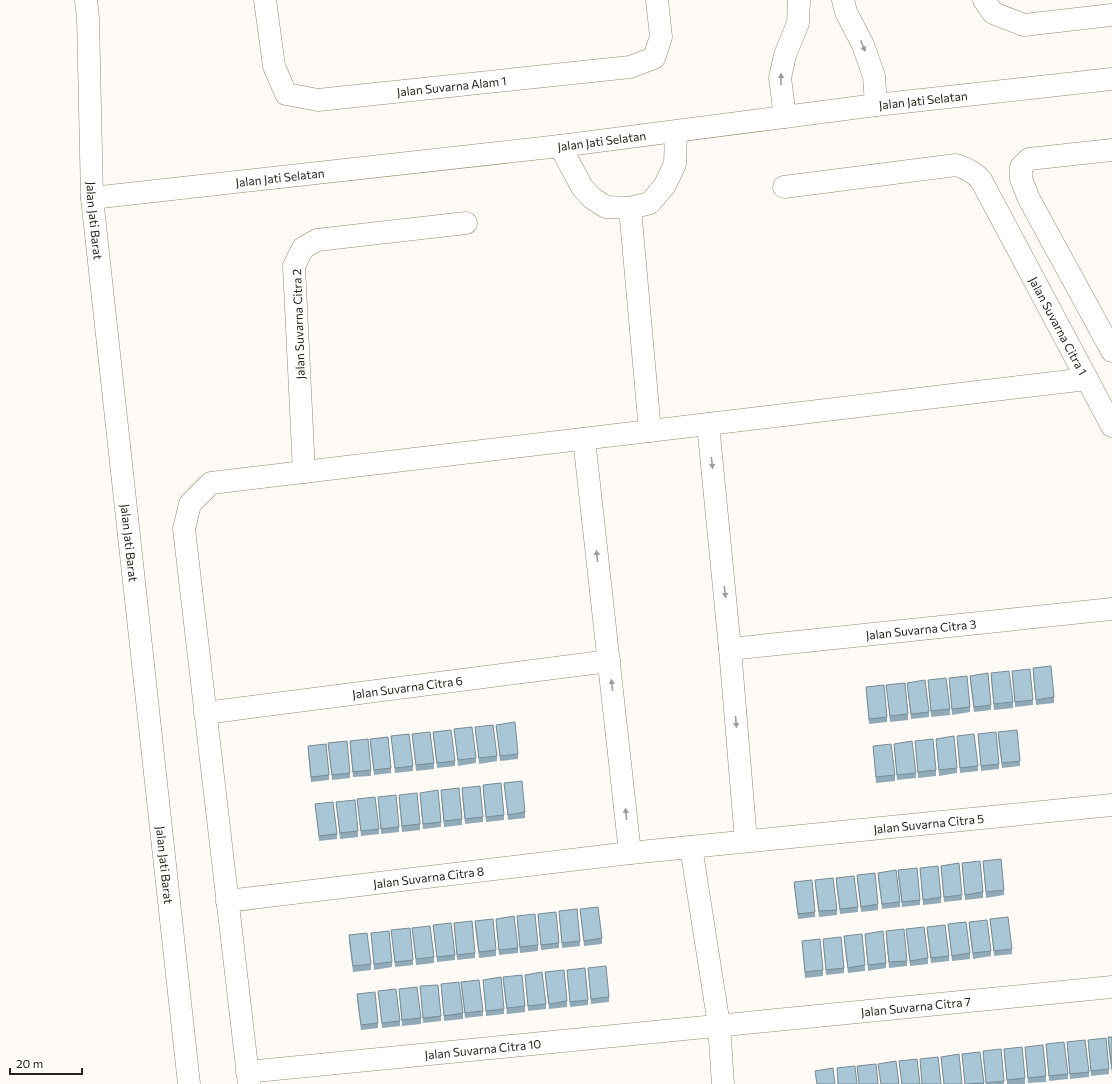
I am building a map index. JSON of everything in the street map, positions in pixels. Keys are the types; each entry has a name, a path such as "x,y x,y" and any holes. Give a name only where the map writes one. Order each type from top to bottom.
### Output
{"street":[{"name":"Jalan Jati Barat","path":"86,0 88,18 92,198 189,1084"},
{"name":"Jalan Suvarna Alam 1","path":"265,0 274,66 286,94 318,100 630,67 654,58 661,37 657,0"},
{"path":"785,117 780,78 785,56 798,23 799,0"},
{"path":"843,0 846,12 863,44 874,76 876,105"},
{"path":"984,0 992,13 1024,25 1112,15"},
{"name":"Jalan Jati Selatan","path":"92,198 560,146 876,105 1112,79"},
{"path":"560,146 582,188 592,198 606,207 630,208 650,203 665,185 675,164 676,132"},
{"path":"1112,150 1029,159 1021,167 1021,179 1029,199 1103,319 1112,351"},
{"name":"Jalan Suvarna Citra 1","path":"584,439 1087,379 981,180 975,173 956,165 784,187"},
{"path":"630,208 650,431"},
{"name":"Jalan Suvarna Citra 2","path":"304,472 294,266 303,248 317,240 466,223"},
{"path":"1087,379 1112,426"},
{"path":"708,424 730,649 746,841"},
{"path":"248,1078 184,529 190,504 211,483 584,439 630,853"},
{"name":"Jalan Suvarna Citra 3","path":"730,649 1112,609"},
{"name":"Jalan Suvarna Citra 6","path":"205,713 609,661"},
{"name":"Jalan Suvarna Citra 5","path":"691,847 1112,805"},
{"path":"691,847 719,1025 723,1084"},
{"name":"Jalan Suvarna Citra 8","path":"227,901 691,847"},
{"name":"Jalan Suvarna Citra 7","path":"719,1025 1112,987"},
{"name":"Jalan Suvarna Citra 10","path":"248,1078 719,1025"}],"building":[{"path":"1051,666 1054,697 1036,700 1033,668"},
{"path":"1030,669 1033,700 1015,702 1012,671"},
{"path":"1009,671 1013,702 994,704 991,673"},
{"path":"988,673 991,705 974,707 970,676"},
{"path":"967,676 970,707 952,709 949,678"},
{"path":"946,678 950,709 931,711 928,680"},
{"path":"925,680 929,712 911,714 907,683"},
{"path":"905,683 908,714 890,716 886,685"},
{"path":"884,685 887,717 869,719 866,687"},
{"path":"515,722 518,754 500,756 496,725"},
{"path":"493,725 497,756 479,758 475,727"},
{"path":"472,727 476,758 458,760 454,729"},
{"path":"451,730 455,761 437,763 433,732"},
{"path":"1017,730 1020,761 1002,763 998,732"},
{"path":"430,732 434,763 416,765 412,734"},
{"path":"996,732 999,764 981,766 978,734"},
{"path":"409,734 413,766 395,768 391,736"},
{"path":"974,734 978,766 960,768 957,736"},
{"path":"954,736 957,768 939,770 936,739"},
{"path":"388,737 391,768 374,770 370,739"},
{"path":"368,739 371,770 353,772 350,741"},
{"path":"933,739 936,770 918,772 915,741"},
{"path":"347,741 350,773 332,775 328,743"},
{"path":"912,741 916,773 897,775 894,744"},
{"path":"326,744 329,775 311,777 308,746"},
{"path":"891,744 895,775 876,777 873,746"},
{"path":"522,781 525,812 508,815 504,783"},
{"path":"501,783 504,815 486,817 483,785"},
{"path":"480,786 483,817 465,819 462,788"},
{"path":"459,788 462,819 444,821 441,790"},
{"path":"438,790 441,822 423,824 420,793"},
{"path":"417,793 420,824 402,826 399,795"},
{"path":"396,795 399,827 381,829 378,797"},
{"path":"375,797 379,829 361,831 357,799"},
{"path":"355,800 358,831 340,833 336,802"},
{"path":"333,802 337,834 319,836 315,804"},
{"path":"1001,859 1004,890 986,892 983,861"},
{"path":"980,861 983,892 965,895 962,863"},
{"path":"959,863 962,895 944,897 941,866"},
{"path":"938,866 941,897 923,900 920,868"},
{"path":"917,868 920,900 902,902 898,870"},
{"path":"896,870 900,902 882,904 878,873"},
{"path":"875,873 878,904 861,907 857,875"},
{"path":"854,876 858,907 840,909 836,878"},
{"path":"833,878 837,910 819,911 815,880"},
{"path":"812,880 815,912 798,914 794,882"},
{"path":"598,907 602,938 584,941 580,909"},
{"path":"577,909 580,941 562,943 559,911"},
{"path":"556,912 559,943 541,945 538,914"},
{"path":"535,914 538,945 520,947 517,916"},
{"path":"514,916 518,948 499,950 496,919"},
{"path":"1008,917 1012,949 994,951 990,919"},
{"path":"493,919 496,950 479,952 475,921"},
{"path":"987,920 991,951 973,953 969,922"},
{"path":"472,921 475,953 457,955 454,923"},
{"path":"966,922 970,953 952,956 948,924"},
{"path":"451,923 455,955 437,957 433,925"},
{"path":"945,925 949,956 931,958 927,927"},
{"path":"430,926 434,957 416,959 412,928"},
{"path":"924,927 928,958 910,961 906,929"},
{"path":"410,928 413,960 395,962 391,930"},
{"path":"904,929 907,961 889,962 886,931"},
{"path":"389,931 392,962 374,964 371,933"},
{"path":"883,931 886,963 868,965 865,934"},
{"path":"367,933 371,964 353,966 349,935"},
{"path":"862,934 865,965 848,968 844,936"},
{"path":"841,937 844,968 826,970 823,939"},
{"path":"820,939 823,970 805,972 802,941"},
{"path":"606,966 609,997 591,999 588,968"},
{"path":"585,968 588,1000 570,1002 567,970"},
{"path":"564,970 567,1001 549,1004 545,972"},
{"path":"542,972 546,1004 528,1006 525,975"},
{"path":"522,975 525,1006 507,1008 503,977"},
{"path":"501,977 504,1009 486,1011 483,980"},
{"path":"479,980 483,1011 465,1013 461,982"},
{"path":"459,982 463,1013 444,1016 441,984"},
{"path":"438,985 441,1016 423,1018 420,986"},
{"path":"417,987 421,1018 402,1020 399,989"},
{"path":"396,989 400,1021 382,1023 378,991"},
{"path":"375,992 378,1023 361,1025 357,994"},
{"path":"1108,1037 1112,1037 1112,1069"},
{"path":"1106,1038 1109,1069 1091,1071 1088,1040"},
{"path":"1085,1040 1089,1072 1070,1074 1067,1042"},
{"path":"1064,1042 1068,1074 1049,1076 1046,1044"},
{"path":"1043,1045 1046,1076 1028,1078 1025,1047"},
{"path":"1022,1047 1025,1078 1007,1080 1004,1049"},
{"path":"1001,1049 1004,1081 986,1083 983,1051"},
{"path":"980,1052 984,1083 965,1084 962,1054"},
{"path":"959,1054 962,1084 944,1084 941,1057"},
{"path":"938,1057 941,1084 922,1084 920,1059"},
{"path":"917,1059 920,1084 902,1084 899,1061"},
{"path":"896,1061 899,1084 881,1084 878,1064"},
{"path":"876,1064 878,1084 859,1084 857,1066"},
{"path":"855,1066 857,1084 838,1084 837,1068"},
{"path":"833,1068 835,1084 817,1084 815,1071"}]}
